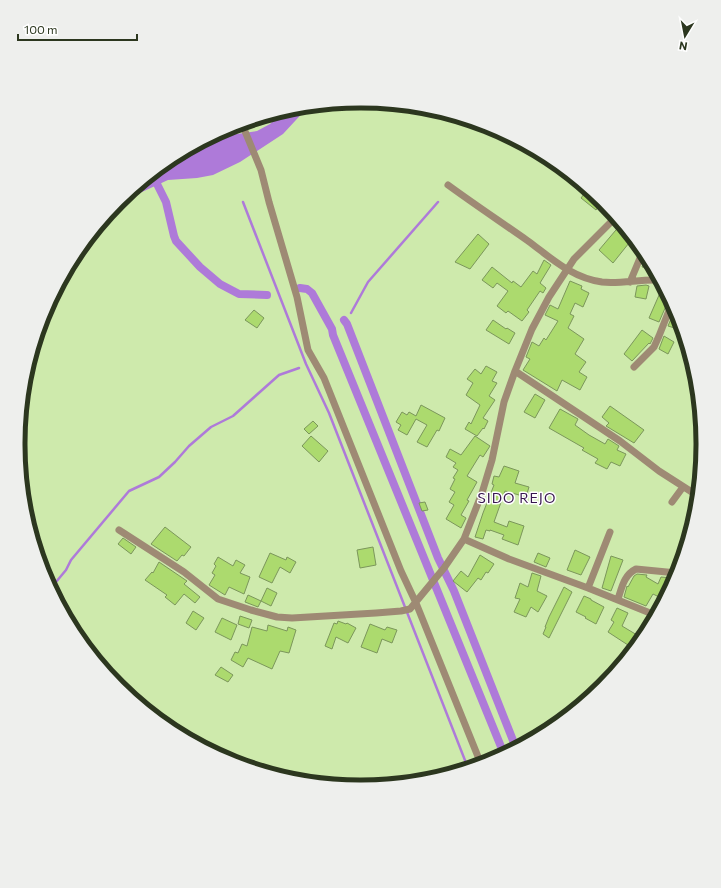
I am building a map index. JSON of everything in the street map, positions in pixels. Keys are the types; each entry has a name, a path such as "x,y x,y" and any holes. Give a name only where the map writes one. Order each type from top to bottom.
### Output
{"street":[{"path":"244,129 261,170 291,277 308,350 324,378 401,571 416,603 479,758"},
{"path":"448,185 566,270 584,278 601,282 653,280"},
{"path":"119,530 184,572 218,599 251,610 277,617 292,618 401,611 410,609 444,568 464,539 482,493 492,460 504,402 532,329 549,298 574,259 612,222"},
{"path":"630,282 639,259"},
{"path":"634,367 654,347 668,312"},
{"path":"515,372 620,441 659,471 692,493"},
{"path":"672,502 683,487"},
{"path":"588,588 610,532"},
{"path":"464,539 509,559 650,613"},
{"path":"618,600 626,577 636,569 670,572"}],"shaded area":[{"path":"302,114 283,134 240,162 213,175 197,178 168,180 136,195 156,178 193,153 230,135 257,131 274,120"}],"building":[{"path":"584,194 598,207 596,210 581,198"},
{"path":"617,228 629,243 613,263 599,250"},
{"path":"478,234 489,244 470,269 455,262"},
{"path":"544,260 551,265 540,283 546,288 543,293 540,291 527,310 529,312 522,321 508,311 506,313 497,306 508,291 497,283 493,288 482,280 492,267 512,283 513,281 521,287 533,271 537,274"},
{"path":"570,281 582,286 581,289 589,293 583,307 575,303 570,314 574,316 568,328 584,339 575,354 586,362 579,372 587,377 580,390 562,380 557,391 523,370 530,359 526,357 532,342 539,346 544,338 546,340 558,321 545,315 550,305 558,309"},
{"path":"637,286 649,286 646,299 635,297"},
{"path":"660,293 666,307 659,322 649,318"},
{"path":"254,310 264,318 257,328 245,320"},
{"path":"671,319 675,328 668,326"},
{"path":"493,320 515,333 509,344 486,330"},
{"path":"642,330 653,338 650,344 649,343 632,361 624,354"},
{"path":"664,336 674,342 668,354 659,349"},
{"path":"486,366 497,372 492,381 497,383 489,396 495,400 483,418 488,421 484,429 483,428 477,436 465,429 469,422 471,424 480,405 466,395 473,383 467,379 475,369 481,374"},
{"path":"535,394 545,400 535,418 524,412"},
{"path":"421,405 445,418 439,431 437,430 427,447 417,442 427,425 416,419 407,435 398,430 401,425 396,422 402,412 407,415 409,412 416,416"},
{"path":"610,406 644,430 634,443 606,426 609,423 602,417"},
{"path":"560,409 578,419 575,425 589,435 605,444 608,439 619,446 617,450 626,454 620,466 611,462 607,469 595,463 598,459 582,450 584,448 549,428"},
{"path":"313,421 318,426 309,434 304,429"},
{"path":"311,436 328,451 319,462 302,446"},
{"path":"475,436 490,446 483,457 480,455 467,476 477,482 461,515 466,518 461,528 446,519 454,505 449,502 455,492 450,489 455,479 453,478 458,470 453,467 456,463 446,457 450,449 461,455"},
{"path":"504,466 519,471 515,483 529,487 526,497 505,491 494,522 507,527 509,521 524,526 518,545 502,539 504,535 490,530 486,530 483,539 475,537 494,485 492,484 494,476 499,477"},
{"path":"425,502 428,510 422,511 419,503"},
{"path":"165,527 191,547 184,556 182,555 177,561 151,544"},
{"path":"123,538 136,547 131,554 118,544"},
{"path":"373,547 376,565 360,568 357,550"},
{"path":"575,550 590,557 581,575 567,570"},
{"path":"270,553 286,560 287,557 296,562 290,573 280,567 272,583 259,577"},
{"path":"538,553 550,558 546,567 534,562"},
{"path":"480,555 494,564 488,573 486,572 481,580 478,578 467,592 453,581 461,571 468,577"},
{"path":"611,556 623,560 611,591 602,588"},
{"path":"218,557 233,566 236,560 245,565 240,573 250,577 244,594 229,587 225,595 209,585 215,575 212,573 216,566 214,564"},
{"path":"159,562 187,581 184,584 200,597 195,603 184,594 175,605 165,597 167,595 145,580 152,572 153,573"},
{"path":"532,573 541,576 537,591 547,596 538,612 531,607 526,617 514,612 520,599 515,598 520,583 528,587"},
{"path":"637,574 647,575 646,577 658,584 661,577 667,578 659,597 653,594 646,606 624,597 627,586 628,587 634,576"},
{"path":"564,587 572,592 549,638 543,634 545,627"},
{"path":"267,588 277,593 271,606 261,601"},
{"path":"248,595 261,601 258,607 245,602"},
{"path":"584,596 604,607 596,624 576,612"},
{"path":"617,608 628,613 622,626 636,634 629,645 608,632 614,622 611,620"},
{"path":"193,611 204,618 196,630 186,623"},
{"path":"240,616 252,620 249,628 238,624"},
{"path":"222,618 237,625 231,640 215,632"},
{"path":"338,621 347,623 356,628 348,643 336,637 332,649 325,646 334,623 337,624"},
{"path":"370,624 385,630 387,627 397,630 392,643 382,639 377,653 361,647"},
{"path":"268,625 287,631 288,627 296,630 289,653 280,651 272,669 248,658 243,667 231,660 235,652 238,653 242,644 247,646 252,627 267,631"},
{"path":"221,667 233,675 228,682 215,675"}],"waterway":[{"path":"158,176 157,184 166,202 176,241 200,267 220,284 239,294 267,295"},
{"path":"243,202 306,364 329,413 466,763"},
{"path":"351,313 368,282 438,202"},
{"path":"300,288 307,289 312,293 332,329 333,335 502,748"},
{"path":"344,320 347,324 438,558 454,591 514,742"},
{"path":"56,582 66,570 71,560 129,491 159,477 189,446 211,427 233,416 279,375 299,368"}],"district":[{"name":"SIDO REJO","path":"517,498"}]}
